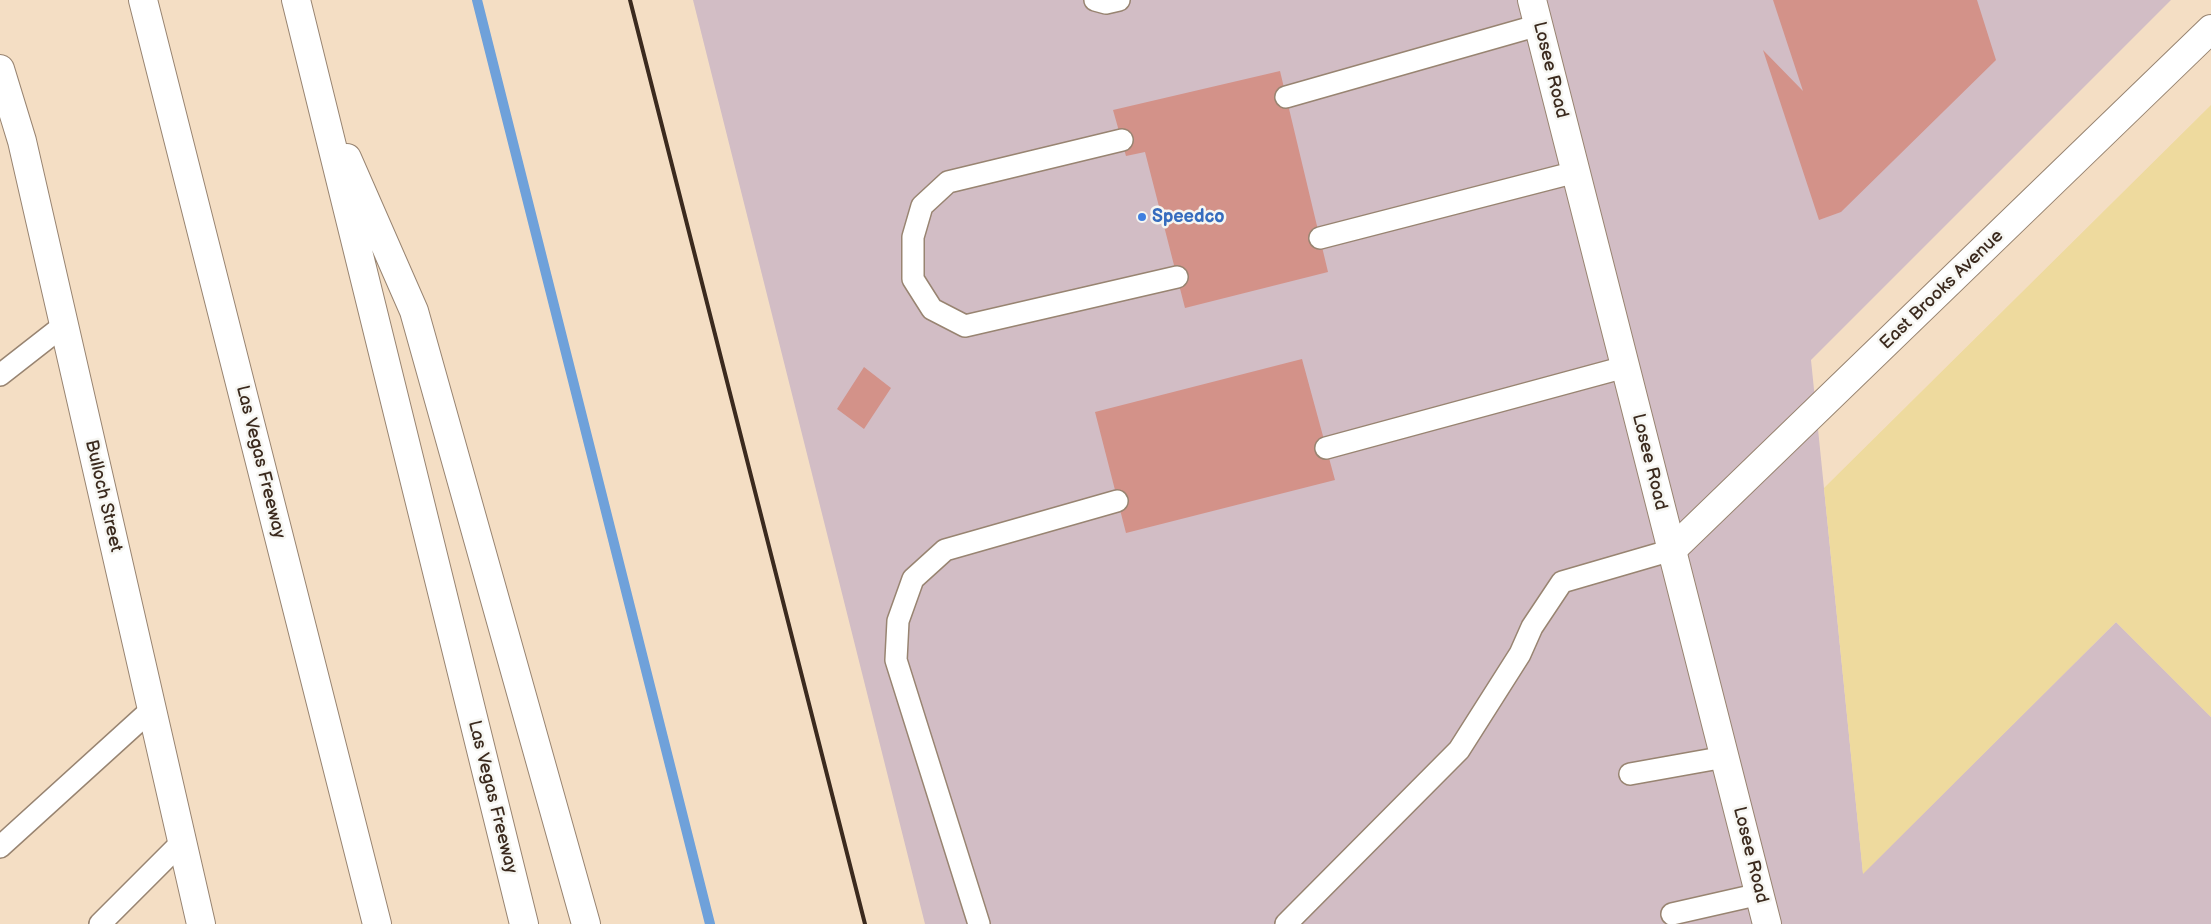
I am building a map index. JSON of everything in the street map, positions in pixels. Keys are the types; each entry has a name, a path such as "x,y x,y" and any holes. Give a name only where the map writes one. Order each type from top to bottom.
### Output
{"main road":[{"name":"Las Vegas Freeway","path":"143,0 377,924"},
{"name":"Las Vegas Freeway","path":"296,0 524,924"},
{"name":"Losee Road","path":"1536,12 1768,924"},
{"name":"East Brooks Avenue","path":"1672,550 2211,29"},
{"name":"Bulloch Street","path":"0,69 22,142 201,924"},
{"path":"317,88 414,311 586,924"}],"lane":[{"path":"1095,0 1106,3 1119,0"},
{"path":"1286,97 1536,12"},
{"path":"1122,140 948,182 922,206 912,237 913,279 932,309 965,326 1177,277"},
{"path":"1320,238 1576,172"},
{"path":"0,375 64,325"},
{"path":"1326,448 1625,366"},
{"path":"978,924 896,660 898,621 913,579 945,550 1117,501"},
{"path":"1286,924 1460,750 1520,654 1532,627 1562,582 1672,550"},
{"path":"0,847 152,709"},
{"path":"1630,774 1725,756"},
{"path":"100,924 182,842"},
{"path":"1672,914 1760,894"}],"shaded area":[{"path":"693,0 2171,0 1811,360 1863,873 2116,622 2211,717 2211,924 925,924"}],"sand":[{"path":"2211,105 2211,717 2116,622 1863,874 1824,488"}],"building":[{"path":"1773,0 1977,0 1996,60 1841,212 1819,220 1763,50 1803,91"},
{"path":"1280,71 1328,272 1185,308 1145,152 1126,156 1113,110"},
{"path":"1302,359 1335,480 1126,533 1095,412"},
{"path":"864,367 891,388 864,429 837,409"}],"waterway":[{"path":"477,0 710,924"}],"railway":[{"path":"630,0 865,924"}],"place":[{"name":"Speedco","path":"1142,217"}]}
